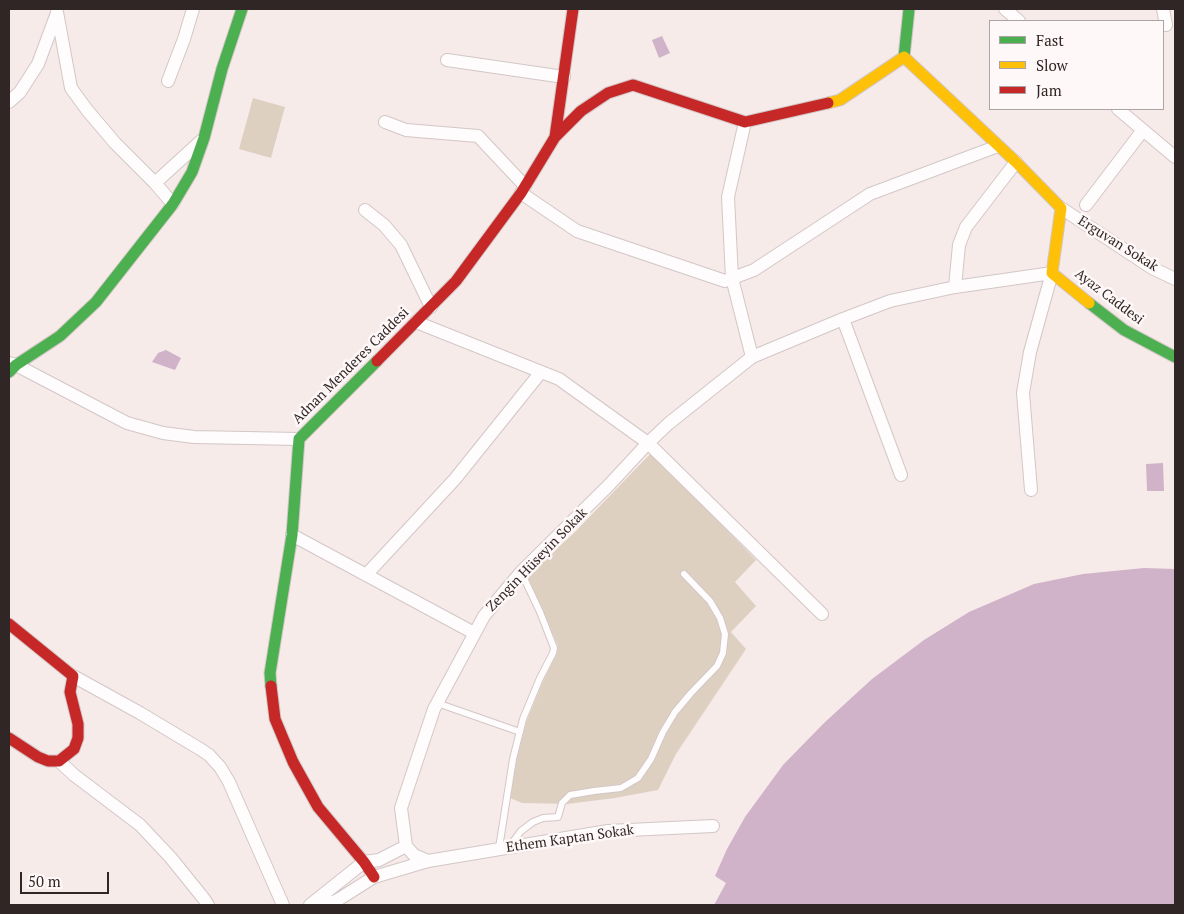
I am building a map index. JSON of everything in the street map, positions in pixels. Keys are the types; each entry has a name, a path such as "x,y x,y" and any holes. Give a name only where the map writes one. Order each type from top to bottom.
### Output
{"street":[{"path":"168,81 184,40 193,9"},
{"path":"11,367 60,336 96,302 173,204 192,172 204,138 222,69 242,9"},
{"name":"Adnan Menderes Caddesi","path":"374,877 364,862 318,807 293,762 275,719 270,673 292,535 299,439 456,281 523,189 555,137 573,9"},
{"path":"904,57 908,9"},
{"path":"1163,9 1168,26"},
{"path":"58,10 71,88 115,143 173,204"},
{"path":"9,102 20,92 38,64 58,10"},
{"path":"555,137 581,111 608,93 633,85 745,122 840,100 904,57"},
{"path":"904,57 1016,162 1061,208 1052,273 1030,352 1024,393 1031,490"},
{"path":"447,60 564,77"},
{"path":"1119,110 1175,157"},
{"path":"385,122 406,130 478,136 523,189 577,231 725,280 754,270 870,194 998,146"},
{"path":"745,122 728,197 732,278 752,357"},
{"path":"1086,205 1143,130"},
{"path":"155,183 204,138"},
{"path":"955,287 959,245 966,227 1016,162"},
{"name":"Erguvan Sokak","path":"1061,208 1152,268 1175,279"},
{"path":"365,210 384,225 401,245 432,307"},
{"name":"Zengin Hüseyin Sokak","path":"406,846 401,808 434,709 484,616 521,572 668,424 752,357 843,319 890,301 955,287 1052,273"},
{"name":"Ayaz Caddesi","path":"1052,273 1124,330 1175,357"},
{"path":"843,319 901,475"},
{"path":"416,322 559,379 648,443 822,614"},
{"path":"11,367 128,424 154,431 194,437 299,439"},
{"path":"366,575 455,479 541,372"},
{"path":"292,535 474,633"},
{"path":"9,624 73,676 179,736 209,755 220,766 229,782 283,905"},
{"path":"9,738 38,757 48,761 59,761 74,749 78,738 78,724 70,692 73,676"},
{"path":"59,761 74,775 140,825 171,858 208,905"},
{"name":"Ethem Kaptan Sokak","path":"325,905 336,901 374,877 428,861 608,831 713,826"},
{"path":"310,905 364,862 379,860 406,846 414,855 428,861"}],"lane":[{"path":"504,848 513,759 527,711 554,648 521,572"},
{"path":"504,848 521,830 532,822 543,818 558,817 562,803 570,795 594,790 621,788 638,778 651,759 663,732 675,712 717,666 723,653 725,634 720,618 710,601 684,574"},
{"path":"438,703 520,732"}],"shaded area":[{"path":"662,36 670,53 659,58 652,40"},
{"path":"253,98 285,107 271,158 239,149"},
{"path":"166,350 181,358 175,370 152,362 158,353"},
{"path":"651,453 756,560 735,582 756,606 731,632 746,649 676,754 658,790 567,804 522,803 510,798 517,757 527,720 557,653 558,646 527,575 573,534"},
{"path":"1163,463 1164,491 1147,491 1146,464"},
{"path":"1144,568 1175,569 1175,905 714,905 726,883 715,876 727,849 745,817 783,765 824,723 872,679 924,640 969,612 1034,584 1083,574"}],"traffic: fast":[{"path":"9,372 16,365 60,336 96,302 173,204 192,172 204,138 222,69 242,9"},
{"path":"904,57 909,9"},
{"path":"1089,303 1124,330 1175,357"},
{"path":"271,686 270,673 292,535 299,439 377,361"}],"traffic: slow":[{"path":"904,57 1016,162 1061,208 1052,273 1089,303"},
{"path":"828,103 840,100 904,57"}],"traffic: jam":[{"path":"377,361 456,281 521,193 555,137 573,9"},
{"path":"555,137 581,111 608,93 633,85 745,122 828,103"},
{"path":"9,624 73,676 70,692 78,724 78,738 74,749 59,761 48,761 38,757 9,738"},
{"path":"271,686 275,719 293,762 318,807 364,862 374,877"}]}
